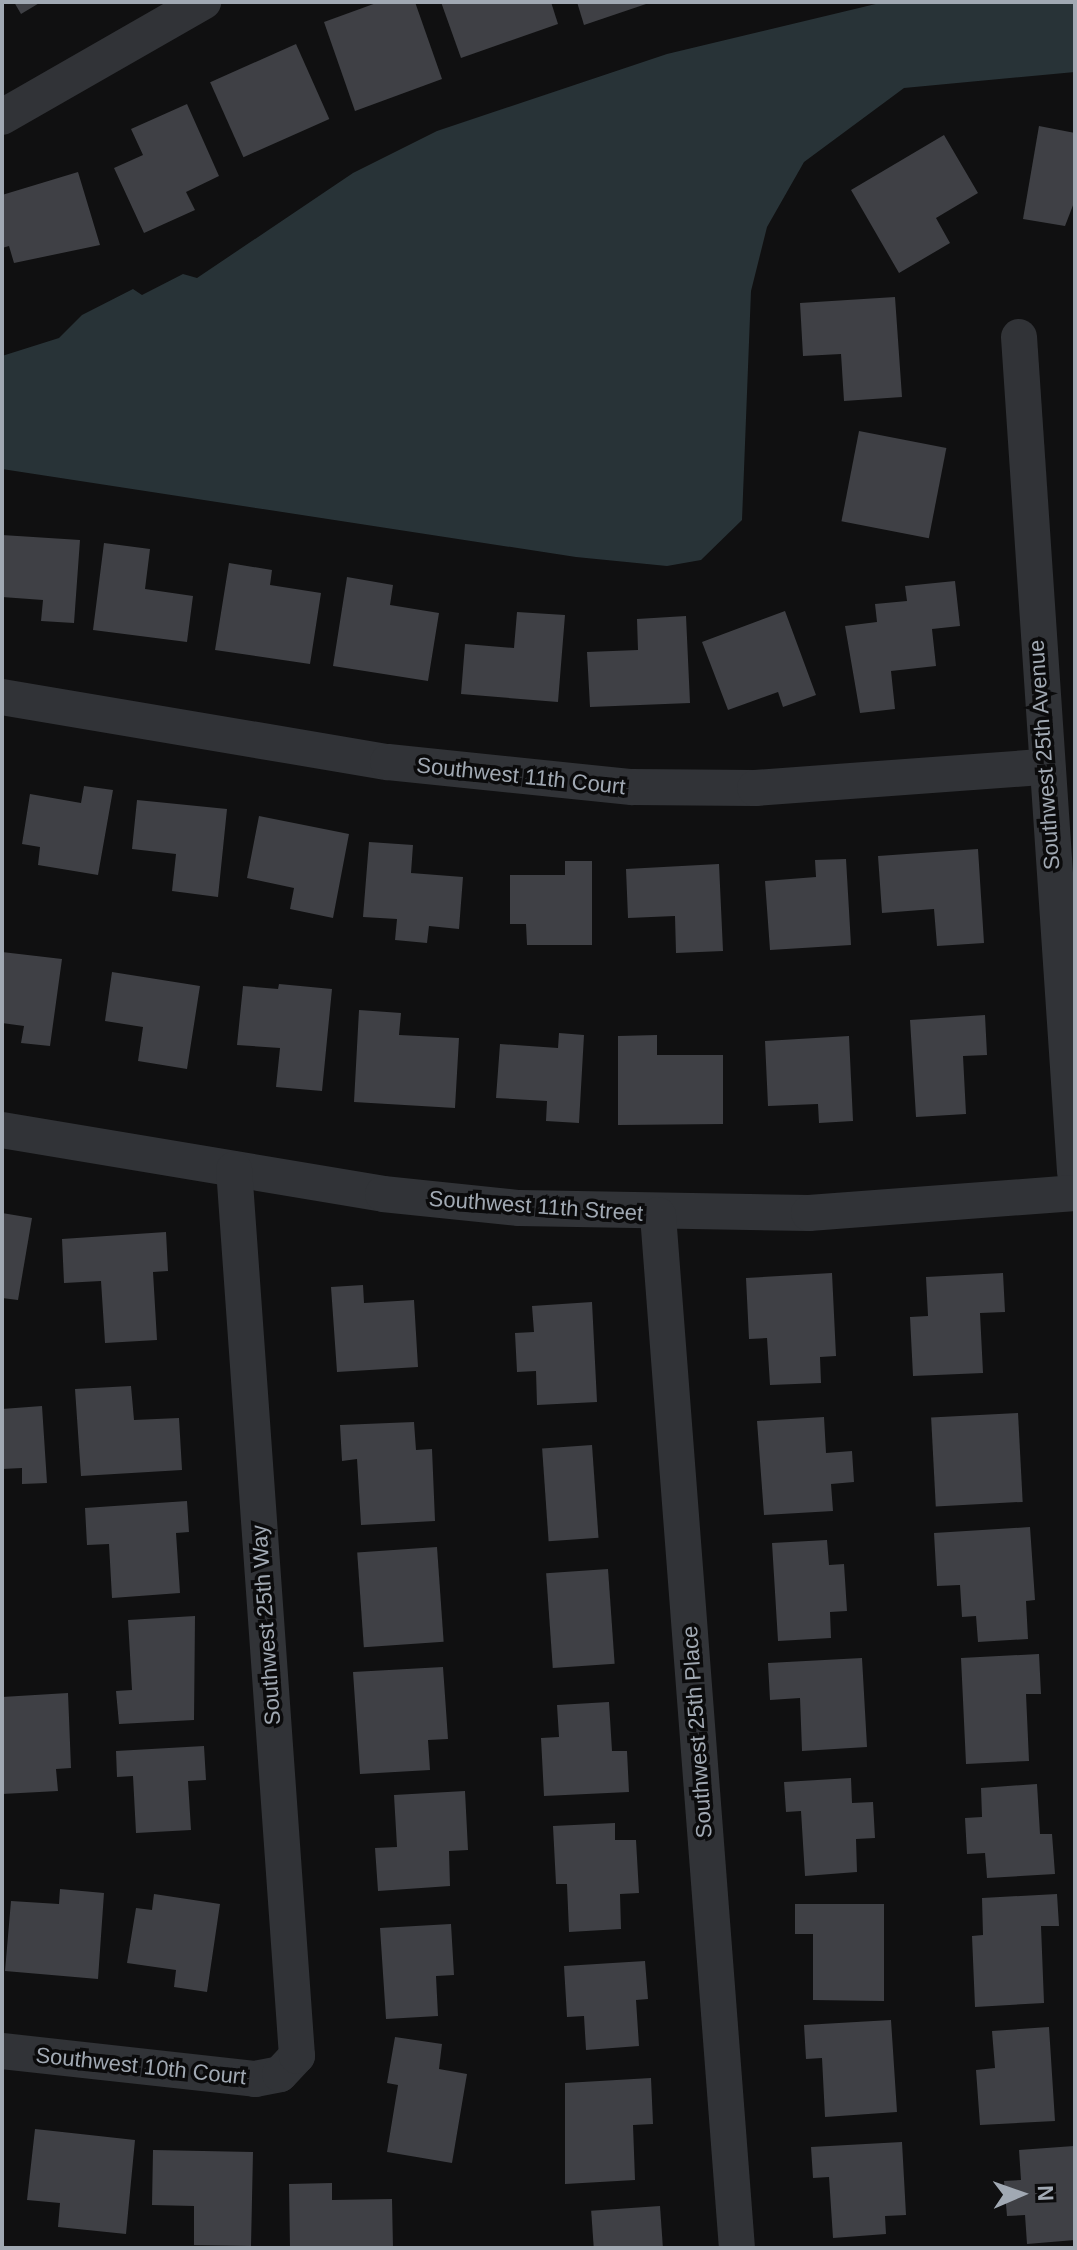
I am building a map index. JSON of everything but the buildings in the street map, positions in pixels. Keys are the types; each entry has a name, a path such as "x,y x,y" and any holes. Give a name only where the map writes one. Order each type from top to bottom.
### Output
{"street":[{"path":"2,117 203,2"},
{"name":"Southwest 25th Avenue","path":"1019,337 1044,767 1075,1172"},
{"name":"Southwest 11th Court","path":"2,697 388,762 586,784 755,788 1044,767"},
{"name":"Southwest 11th Street","path":"2,1130 234,1169 474,1204 658,1215 1075,1193"},
{"name":"Southwest 25th Way","path":"234,1169 297,2056 280,2074"},
{"name":"Southwest 25th Place","path":"658,1215 737,2248"},
{"name":"Southwest 10th Court","path":"2,2051 255,2079 280,2074"}],"shaded area":[{"path":"884,2 1075,2 1075,72 904,88 804,162 767,227 751,291 742,520 701,560 667,566 576,557 2,469 2,356 59,338 82,315 133,289 142,295 183,274 197,278 353,173 437,131 667,54"}]}
